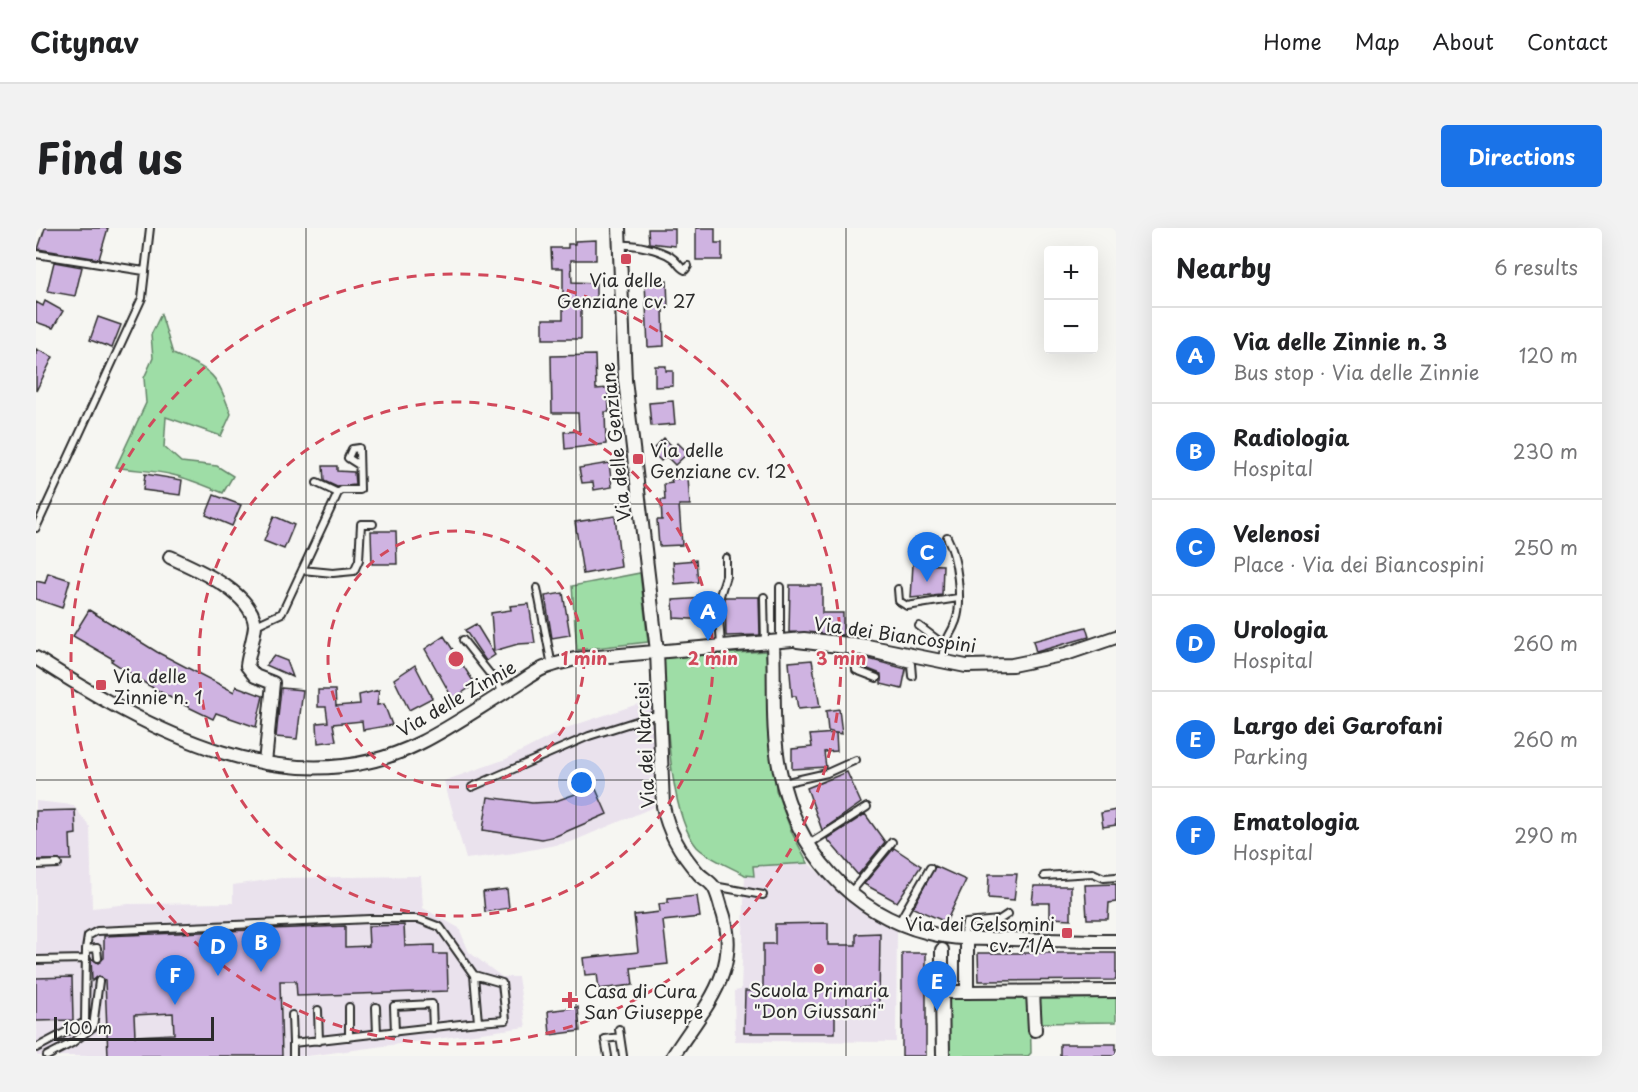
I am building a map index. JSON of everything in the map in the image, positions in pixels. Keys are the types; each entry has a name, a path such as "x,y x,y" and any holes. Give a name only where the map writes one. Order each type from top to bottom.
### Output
{"street":[{"name":"Via delle Genziane","path":"619,228 625,380 657,651"},
{"path":"170,557 195,568 241,597 250,610 255,626 247,666 255,676 273,683 265,763"},
{"name":"Via dei Biancospini","path":"776,642 867,646 966,666 1012,665 1066,654 1116,637"},
{"name":"Via delle Zinnie","path":"36,658 104,700 188,741 218,752 265,763 320,768 354,766 420,744 504,692 552,666 575,659 776,642"},
{"path":"776,642 778,749 783,783 802,836 822,865 851,893 900,922 929,933 965,939 1116,941"},
{"name":"Via dei Narcisi","path":"657,651 663,806 667,826 678,848 699,873 714,886 727,921 727,964 720,985 673,1056"},
{"path":"965,939 967,992"},
{"path":"942,950 943,1054"},
{"path":"942,992 1116,991"},
{"path":"1033,992 1035,1030"}],"lane":[{"path":"36,528 142,298 150,228"},
{"path":"619,245 645,247 669,255 679,267 685,270 688,266"},
{"path":"36,254 144,271"},
{"path":"255,626 282,613 338,493 342,490 360,490 359,465"},
{"path":"317,483 338,493"},
{"path":"302,570 333,573 354,571 359,561 361,524 373,524"},
{"path":"943,662 943,644 957,620 958,598 954,550 947,537"},
{"path":"721,647 718,602 726,576 726,558"},
{"path":"776,642 780,587"},
{"path":"537,588 552,666"},
{"path":"898,589 899,601 907,606 958,598"},
{"path":"764,597 776,642"},
{"path":"919,626 943,644"},
{"path":"463,640 504,692"},
{"path":"776,642 863,652 911,664 912,676"},
{"path":"851,652 855,657 856,670 877,678"},
{"path":"472,787 590,736 660,714"},
{"path":"783,783 827,773 856,760"},
{"path":"808,845 867,807"},
{"path":"851,893 892,842"},
{"path":"36,865 58,864"},
{"path":"900,922 930,868"},
{"path":"1044,876 1093,873 1104,878 1116,877"},
{"path":"714,886 763,895"},
{"path":"965,939 966,923 999,920 1008,914"},
{"path":"85,1022 86,949 88,936 97,931 369,918 420,919 440,927 474,975 478,1022"},
{"path":"86,949 97,948 98,958"},
{"path":"36,960 86,959"},
{"path":"293,1043 506,1020 502,983 474,975"},
{"path":"47,1056 72,1043 93,1027 99,981"},
{"path":"395,1032 394,1006 432,1004 433,1028"},
{"path":"376,1006 377,1034"},
{"path":"349,1007 349,1037"},
{"path":"318,1011 319,1041"},
{"path":"292,1015 293,1056"},
{"path":"85,1022 93,1027"},
{"path":"36,1048 85,1022"},
{"path":"619,1029 623,1056"},
{"path":"608,1056 605,1039 620,1037"}],"shaded area":[{"path":"653,699 654,807 571,842 466,859 444,781 506,759 569,727"},
{"path":"36,801 73,805 90,827 92,908 129,904 233,903 233,885 281,878 421,876 423,908 459,928 469,952 502,977 518,977 526,1027 308,1056 36,1056"},
{"name":"Scuola Primaria \"Don Giussani\"","path":"808,863 854,905 897,929 896,1042 735,1041 734,991 741,990 745,875 753,876 753,866"}],"green space":[{"path":"161,314 173,354 212,375 231,414 221,436 166,417 164,447 181,462 217,466 233,476 223,493 173,475 116,467 146,403 144,378 153,358 151,335"},
{"path":"640,573 648,642 577,650 572,586"},
{"path":"766,651 776,790 792,833 808,863 753,866 754,876 745,875 707,855 697,847 687,831 674,784 670,757 663,658"},
{"path":"945,998 1030,999 1031,1053 1028,1056 945,1056"},
{"path":"1116,998 1116,1022 1037,1023 1037,999"}],"building":[{"path":"45,228 108,228 99,259 38,249"},
{"path":"696,228 715,228 715,243 722,243 722,260 696,260"},
{"path":"648,229 675,229 675,246 649,243"},
{"path":"596,240 596,260 571,260 572,282 596,283 596,304 581,304 581,339 543,339 543,319 563,319 563,268 552,268 551,248 568,248 568,244 575,244 575,241"},
{"path":"54,262 82,267 75,296 47,291"},
{"path":"667,281 668,307 663,307 664,346 648,347 645,282"},
{"path":"45,301 63,311 53,328 36,322 36,302 43,306"},
{"path":"98,317 121,325 112,348 90,340"},
{"path":"36,349 53,357 36,391"},
{"path":"595,355 596,389 608,388 609,412 605,412 606,444 565,449 564,432 579,431 578,413 552,413 551,356"},
{"path":"655,366 666,366 666,371 673,371 673,386 655,387"},
{"path":"673,401 675,424 651,426 649,403"},
{"path":"664,438 674,448 678,443 688,453 675,465 666,456 661,461 651,451"},
{"path":"609,463 612,487 594,490 593,482 582,483 579,468"},
{"path":"323,466 337,466 337,471 354,472 355,485 337,487 324,481"},
{"path":"145,474 182,480 180,495 143,490"},
{"path":"688,478 690,505 679,505 682,545 659,546 657,520 662,520 661,500 665,500 664,484 672,483 671,479"},
{"path":"214,495 241,505 232,526 206,515"},
{"path":"274,516 294,525 284,549 264,541"},
{"path":"615,516 621,567 583,574 575,522"},
{"path":"371,531 396,531 397,564 372,564"},
{"path":"696,560 698,582 675,584 673,562"},
{"path":"913,564 943,565 942,595 911,598"},
{"path":"48,573 70,580 62,608 36,599 36,581 45,583"},
{"path":"790,585 822,585 822,613 843,613 843,635 789,632"},
{"path":"563,593 570,635 552,638 545,596"},
{"path":"725,597 759,597 760,635 726,636"},
{"path":"706,598 708,620 674,618 673,600"},
{"path":"529,604 535,643 518,644 494,651 491,613 511,610 510,606"},
{"path":"89,610 157,652 234,692 236,686 263,696 256,727 216,713 213,719 182,704 148,685 111,661 113,659 73,636"},
{"path":"476,624 495,655 486,661 465,630"},
{"path":"1086,627 1089,637 1036,652 1033,641"},
{"path":"444,636 475,684 453,699 425,649"},
{"path":"274,656 287,661 293,677 266,665"},
{"path":"865,658 906,669 902,689 881,684 881,674 863,667"},
{"path":"812,660 820,707 798,709 796,696 792,696 789,662"},
{"path":"415,665 432,698 409,710 394,679"},
{"path":"281,688 303,690 297,739 276,737"},
{"path":"318,690 335,690 336,706 360,704 359,695 379,690 377,705 384,704 392,725 363,730 362,721 333,724 336,741 318,743 317,723 328,722 326,707 318,707"},
{"path":"839,709 842,734 836,733 837,751 824,752 826,767 792,769 792,749 812,747 810,735 835,733 828,731 826,711"},
{"path":"847,772 861,803 822,830 807,788"},
{"path":"595,787 607,814 556,836 542,839 483,830 488,797 532,803 553,802"},
{"path":"75,810 76,834 70,835 71,860 36,860 36,811"},
{"path":"1116,810 1116,825 1103,827 1101,813"},
{"path":"865,814 885,842 858,875 827,839"},
{"path":"894,848 921,866 897,902 864,884"},
{"path":"935,866 966,880 946,922 913,908"},
{"path":"989,874 1017,874 1014,900 988,898"},
{"path":"1116,884 1116,902 1109,903 1108,919 1087,919 1085,885"},
{"path":"1034,886 1071,886 1071,919 1050,918 1050,903 1032,903"},
{"path":"507,889 509,908 485,912 483,892"},
{"path":"697,896 700,917 663,921 668,964 631,968 633,985 599,989 597,974 585,975 583,958 638,952 634,915 660,912 659,904 668,903 668,899"},
{"path":"828,923 828,945 856,945 856,934 880,933 879,1005 849,1006 849,1014 835,1014 835,1033 744,1033 745,991 763,991 763,944 775,944 775,924"},
{"path":"404,925 405,946 434,945 434,954 447,954 448,991 297,996 296,981 280,981 282,1056 108,1056 105,980 99,976 92,981 91,958 98,963 104,958 104,936 345,926 345,947 369,946 368,926","holes":["173,1013 174,1034 135,1036 134,1015"]},
{"path":"902,953 926,953 926,1056 902,1056"},
{"path":"978,953 1116,953 1116,980 979,981"},
{"path":"72,977 73,1020 36,1021 36,978"},
{"path":"578,1007 580,1031 550,1035 548,1011"},
{"path":"1060,1044 1116,1044 1116,1056 1060,1056"}],"place":[{"name":"Via delle Genziane cv. 27","path":"626,259"},
{"name":"Via delle Genziane cv. 12","path":"638,459"},
{"name":"Velenosi","path":"927,582"},
{"name":"Via delle Zinnie n. 3","path":"708,641"},
{"name":"Via delle Zinnie n. 1","path":"101,685"},
{"name":"Via dei Gelsomini cv. 71/A","path":"1067,933"},
{"name":"Scuola Primaria \"Don Giussani\"","path":"819,969"},
{"name":"Radiologia","path":"261,972"},
{"name":"Urologia","path":"218,976"},
{"name":"Casa di Cura San Giuseppe","path":"570,1000"},
{"name":"Ematologia","path":"175,1005"},
{"name":"Largo dei Garofani","path":"937,1011"}]}
